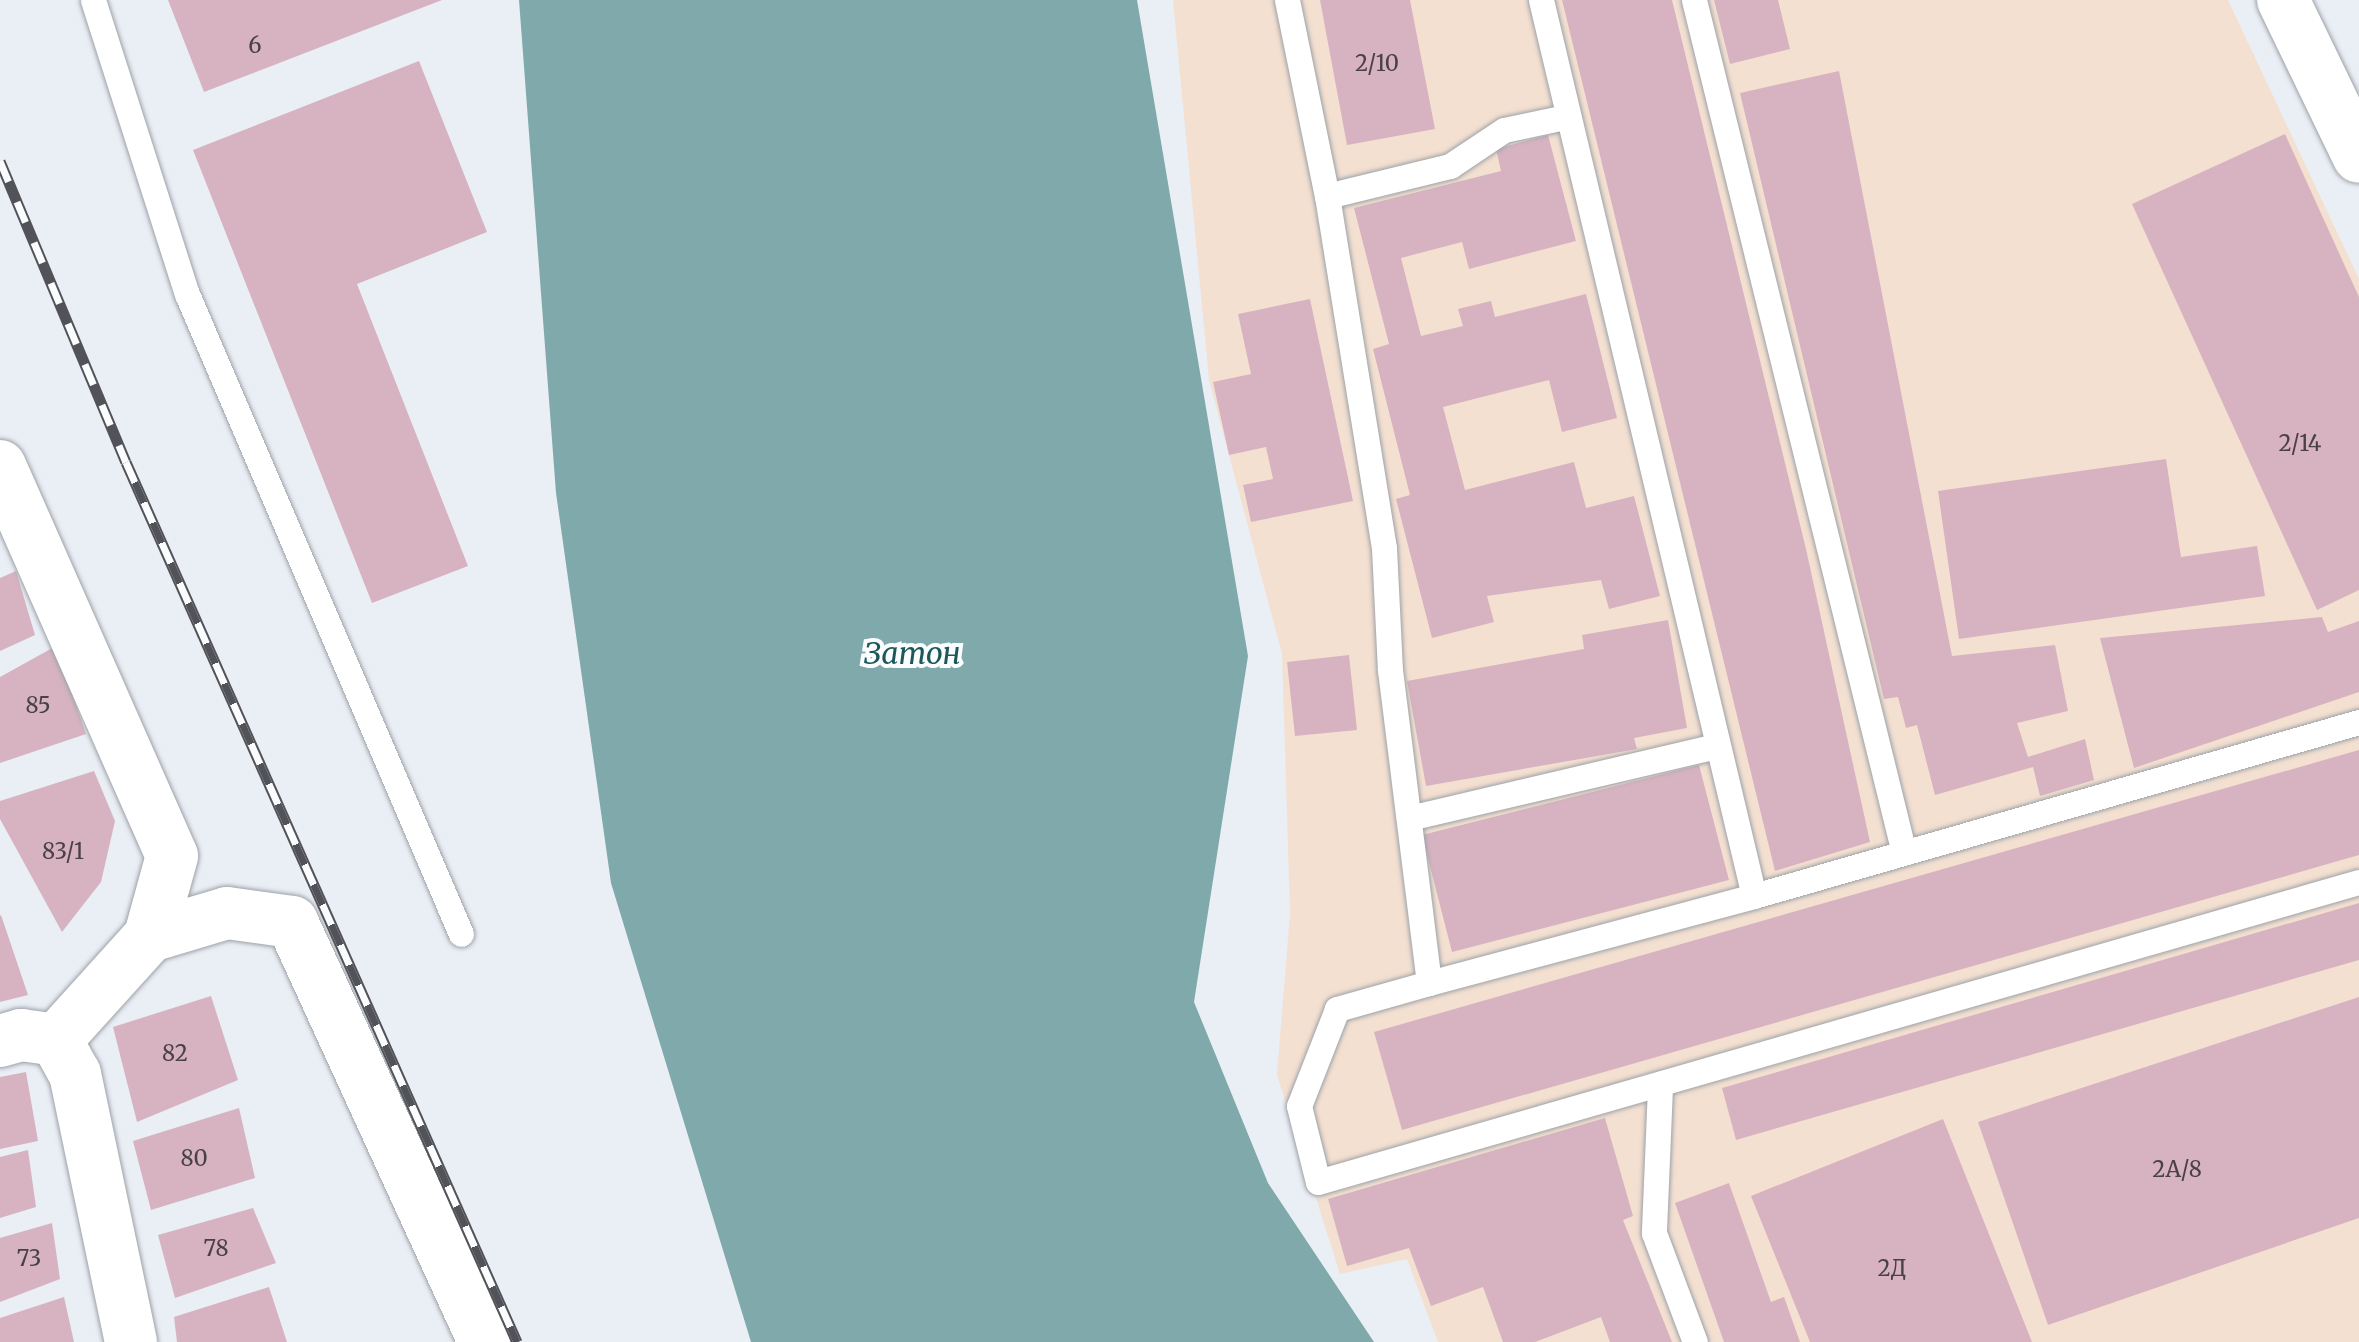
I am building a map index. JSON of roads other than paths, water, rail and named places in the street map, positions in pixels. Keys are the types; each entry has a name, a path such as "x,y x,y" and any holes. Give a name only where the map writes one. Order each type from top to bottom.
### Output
{"street":[{"path":"2282,0 2359,156"},
{"path":"0,466 172,856 150,936 56,1040"},
{"path":"150,936 227,913 292,922 484,1342"},
{"path":"0,1040 22,1035 56,1040"},
{"path":"56,1040 75,1074 131,1342"}],"lane":[{"path":"93,0 187,294 462,934"},
{"path":"1287,0 1327,196 1384,548 1390,670 1429,983"},
{"path":"1540,0 1565,118 1754,896"},
{"path":"1694,0 1904,853"},
{"path":"1327,196 1450,166 1504,130 1565,118"},
{"path":"2359,722 1754,896 1337,1009 1299,1106 1318,1182 1660,1087 2359,882"},
{"path":"1409,818 1717,746"},
{"path":"1660,1087 1654,1234 1696,1342"}],"water":[{"name":"Затон","path":"519,0 1137,0 1248,656 1194,1002 1268,1183 1374,1342 751,1342 611,883 556,493"}],"railway":[{"path":"0,161 126,462 517,1342"}]}
